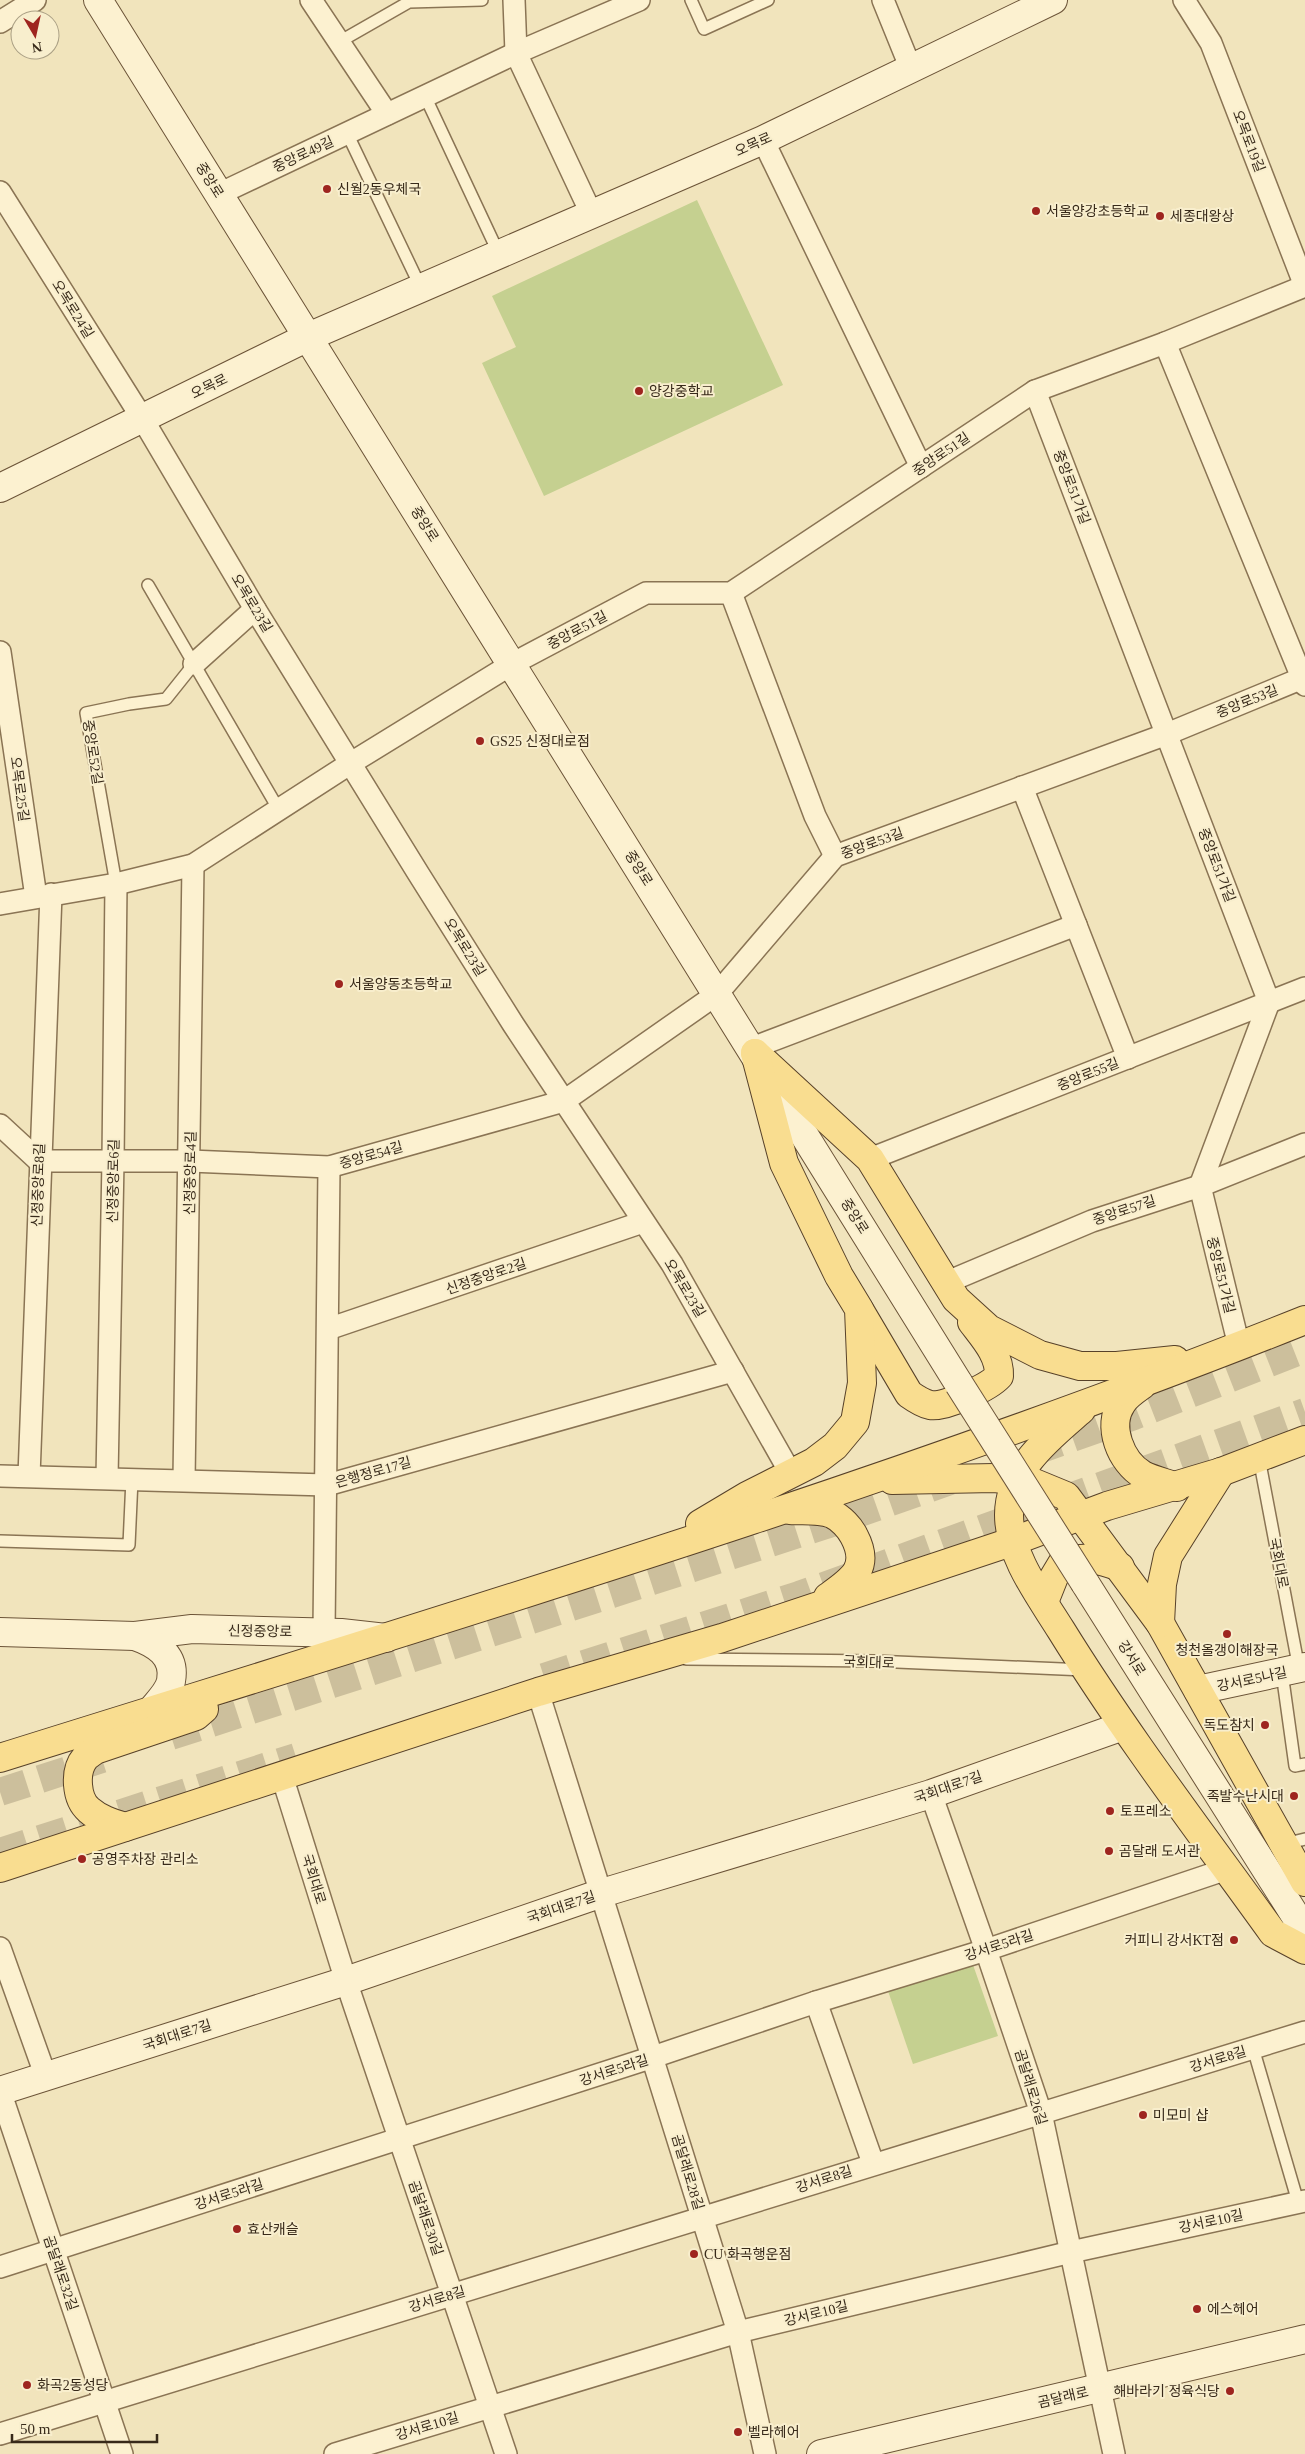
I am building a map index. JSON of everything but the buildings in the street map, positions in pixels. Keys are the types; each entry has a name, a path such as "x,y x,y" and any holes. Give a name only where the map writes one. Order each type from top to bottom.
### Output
{"main road":[{"name":"중앙로","path":"98,0 959,1384"},
{"name":"오목로","path":"0,488 308,337 590,213 763,140 1053,0"},
{"path":"753,1051 870,1160 951,1291 993,1352 1000,1366 999,1376 992,1384 944,1404 932,1405 920,1402 909,1394 839,1276 784,1163 753,1051"},
{"path":"951,1291 989,1329 1040,1355 1080,1366 1117,1366 1213,1356"},
{"path":"655,1551 747,1496 791,1474 835,1446 855,1422 862,1383 859,1309"},
{"path":"0,1758 386,1638 655,1551 863,1481 1145,1382 1305,1320"},
{"path":"1145,1382 1122,1403 1115,1419 1116,1439 1132,1466 1144,1475 1177,1487"},
{"name":"강서로","path":"959,1384 1305,1931"},
{"path":"1094,1400 1046,1440 1029,1458 1013,1491 1009,1514 1016,1551 1044,1602 1123,1726 1274,1933 1305,1950"},
{"path":"0,1868 538,1692 652,1659 948,1562 1016,1551 1083,1516 1107,1506 1177,1487 1305,1440"},
{"path":"1160,1623 1162,1584 1168,1556 1221,1472"},
{"path":"863,1481 941,1478 1018,1480 1032,1482 1066,1496 1083,1516 1160,1623 1198,1690 1294,1841 1305,1882"},
{"path":"776,1510 833,1514 850,1528 860,1546 861,1558 859,1569 850,1582 814,1607"},
{"path":"1044,1602 1054,1576 1063,1562 1080,1557 1093,1558 1120,1567"},
{"name":"신정중앙로","path":"0,1632 135,1636 192,1629 324,1632 386,1638"},
{"name":"신정중앙로","path":"135,1636 156,1644 165,1654 170,1665 171,1681 166,1692 151,1711"},
{"name":"강서로5나길","path":"1198,1690 1295,1670"},
{"path":"125,1827 106,1821 87,1809 80,1794 78,1780 84,1758 94,1750 196,1716 226,1687"},
{"name":"국회대로7길","path":"0,2091 346,1981 602,1893 931,1794 1123,1726"},
{"name":"곰달래로","path":"821,2454 1305,2339"}],"street":[{"path":"0,22 35,0"},
{"path":"311,0 387,114"},
{"path":"514,0 516,53 590,213"},
{"name":"중앙로49길","path":"219,194 516,53 639,0"},
{"path":"883,0 912,69"},
{"name":"오목로19길","path":"1184,0 1211,44 1305,286"},
{"path":"763,140 921,467"},
{"name":"오목로24길","path":"1,197 142,418"},
{"name":"중앙로51길","path":"512,664 646,593 731,593 1035,391 1165,343 1305,286"},
{"path":"1165,343 1304,680"},
{"name":"중앙로51가길","path":"1035,391 1269,1002"},
{"name":"오목로23길","path":"142,418 255,609 418,873 564,1101 672,1264 791,1474"},
{"path":"731,593 815,816 835,856"},
{"path":"194,664 255,609"},
{"name":"오목로25길","path":"0,652 43,896"},
{"path":"0,904 116,884 193,865 351,763 512,664"},
{"name":"중앙로53길","path":"718,994 835,856 1167,734 1304,680"},
{"path":"1022,787 1128,1058"},
{"name":"신정중앙로4길","path":"184,1480 193,865"},
{"name":"신정중앙로6길","path":"106,1478 113,1161 116,884"},
{"name":"신정중앙로8길","path":"28,1476 39,1161 43,896"},
{"path":"753,1051 1076,925"},
{"name":"중앙로55길","path":"870,1160 1305,988"},
{"name":"중앙로54길","path":"39,1161 190,1161 329,1167 564,1101 718,994"},
{"path":"1200,1186 1269,1002"},
{"path":"0,1124 39,1161"},
{"name":"중앙로57길","path":"951,1291 1092,1221 1200,1186 1305,1144"},
{"path":"324,1632 329,1167"},
{"name":"중앙로51가길","path":"1200,1186 1239,1346"},
{"name":"신정중앙로2길","path":"328,1329 643,1222"},
{"name":"은행정로17길","path":"0,1476 327,1485 733,1371"},
{"path":"538,1692 602,1893"},
{"name":"국회대로","path":"282,1776 346,1981"},
{"name":"곰달래로26길","path":"931,1794 986,1950 1040,2114 1114,2454"},
{"name":"강서로5라길","path":"0,2267 653,2058 816,2002 986,1950 1227,1869"},
{"name":"곰달래로28길","path":"602,1893 738,2332 765,2454"},
{"path":"0,1948 46,2077"},
{"name":"곰달래로30길","path":"346,1981 452,2295 492,2406 506,2454"},
{"path":"816,2002 873,2163"},
{"name":"강서로8길","path":"0,2434 873,2163 1040,2114 1305,2032"},
{"name":"곰달래로32길","path":"0,2091 122,2454"},
{"name":"강서로10길","path":"335,2454 738,2332 1070,2252 1302,2201"}],"lane":[{"path":"339,42 409,2 482,0"},
{"path":"691,0 704,28 768,0"},
{"path":"425,96 500,254"},
{"path":"347,133 420,288"},
{"path":"148,584 279,810"},
{"name":"중앙로52길","path":"116,884 86,713 166,699 194,664"},
{"name":"국회대로","path":"1259,1458 1295,1670 1295,1766 1305,1764"},
{"path":"0,1541 129,1545 132,1479"},
{"name":"국회대로","path":"652,1659 786,1659 1086,1670"},
{"path":"1253,2048 1302,2201"}],"green space":[{"path":"697,200 783,385 544,496 482,363 516,347 492,296"},
{"path":"972,1962 998,2036 913,2064 888,1991"}],"tunnel":[{"path":"1033,1452 1134,1416 1305,1349"},
{"path":"544,1677 799,1595 1305,1412"},
{"path":"171,1736 826,1525 950,1481"},
{"path":"0,1852 296,1757"},
{"path":"0,1792 102,1759"}],"place":[{"name":"신월2동우체국","path":"327,189"},
{"name":"서울양강초등학교","path":"1036,211"},
{"name":"세종대왕상","path":"1160,216"},
{"name":"양강중학교","path":"639,391"},
{"name":"GS25 신정대로점","path":"480,741"},
{"name":"서울양동초등학교","path":"339,984"},
{"name":"청천올갱이해장국","path":"1227,1634"},
{"name":"독도참치","path":"1265,1725"},
{"name":"족발수난시대","path":"1294,1796"},
{"name":"토프레소","path":"1110,1811"},
{"name":"곰달래 도서관","path":"1109,1851"},
{"name":"공영주차장 관리소","path":"82,1859"},
{"name":"커피니 강서KT점","path":"1234,1940"},
{"name":"미모미 샵","path":"1143,2115"},
{"name":"효산캐슬","path":"237,2229"},
{"name":"CU 화곡행운점","path":"694,2254"},
{"name":"에스헤어","path":"1197,2309"},
{"name":"화곡2동성당","path":"27,2385"},
{"name":"해바라기 정육식당","path":"1230,2391"},
{"name":"벨라헤어","path":"738,2432"}]}
